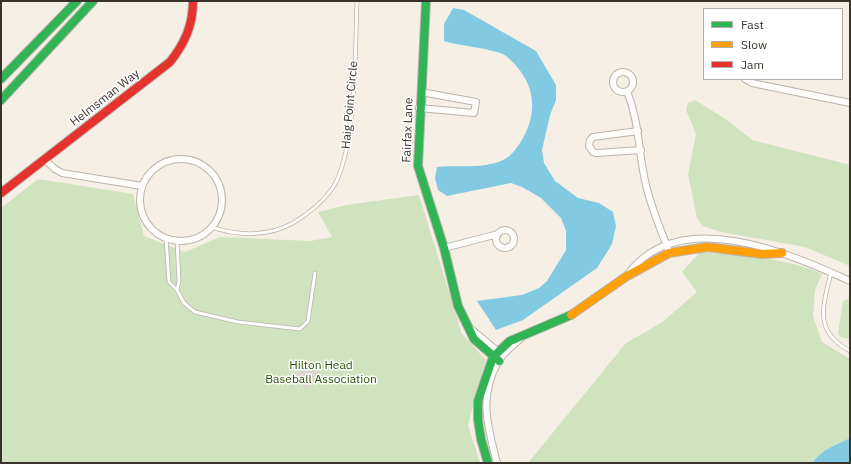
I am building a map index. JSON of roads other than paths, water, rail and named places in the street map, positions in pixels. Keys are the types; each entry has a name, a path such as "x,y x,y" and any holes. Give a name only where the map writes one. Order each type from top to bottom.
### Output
{"main road":[{"path":"1,79 77,1"},
{"path":"1,100 93,1"},
{"name":"Helmsman Way","path":"1,194 170,62 188,35 192,16 192,1"},
{"name":"Fairfax Lane","path":"426,1 419,108 418,166 444,248 458,306 474,339 498,356"},
{"path":"488,463 481,439 478,420 478,401 498,356 510,341 521,338 576,313 627,276 668,249 707,247 762,254 782,253"}],"street":[{"path":"747,80 752,83 850,103"},
{"path":"627,91 634,110 646,185 668,249"},
{"path":"419,108 474,113 476,102 421,92"},
{"path":"638,131 593,137 590,140 589,146 593,152 597,153 641,150"},
{"path":"183,159 196,162 211,173 220,190 221,203 218,216 211,227 202,235 190,239 177,240 166,238 154,231 146,222 141,210 140,198 142,186 148,174 164,163 183,159"},
{"path":"45,160 62,173 142,186"},
{"path":"444,248 498,234"},
{"path":"782,253 797,257 850,281"},
{"path":"497,463 485,416 488,389 498,356"}],"lane":[{"name":"Haig Point Circle","path":"211,227 239,233 272,232 285,228 301,218 321,202 332,188 340,170 348,137 357,1"},
{"path":"166,238 169,282 177,290 184,304 195,312 232,321 300,329 308,321 315,273"},
{"path":"177,240 179,280 177,290"},
{"path":"831,272 824,312 825,326 833,341 850,351"}],"water":[{"path":"453,8 464,10 536,51 556,85 556,100 550,115 542,150 544,163 555,181 578,198 599,203 613,212 616,226 612,244 597,268 523,320 496,330 477,301 522,295 539,288 547,281 566,250 566,231 561,218 541,198 522,187 511,183 447,196 438,190 435,178 437,167 486,165 501,161 508,157 523,138 531,116 532,105 528,84 515,65 506,56 487,49 444,41 444,24"},
{"path":"850,438 850,463 812,463 820,454 834,445"}],"park label":[{"name":"Hilton Head Baseball Association","path":"321,373"}]}
